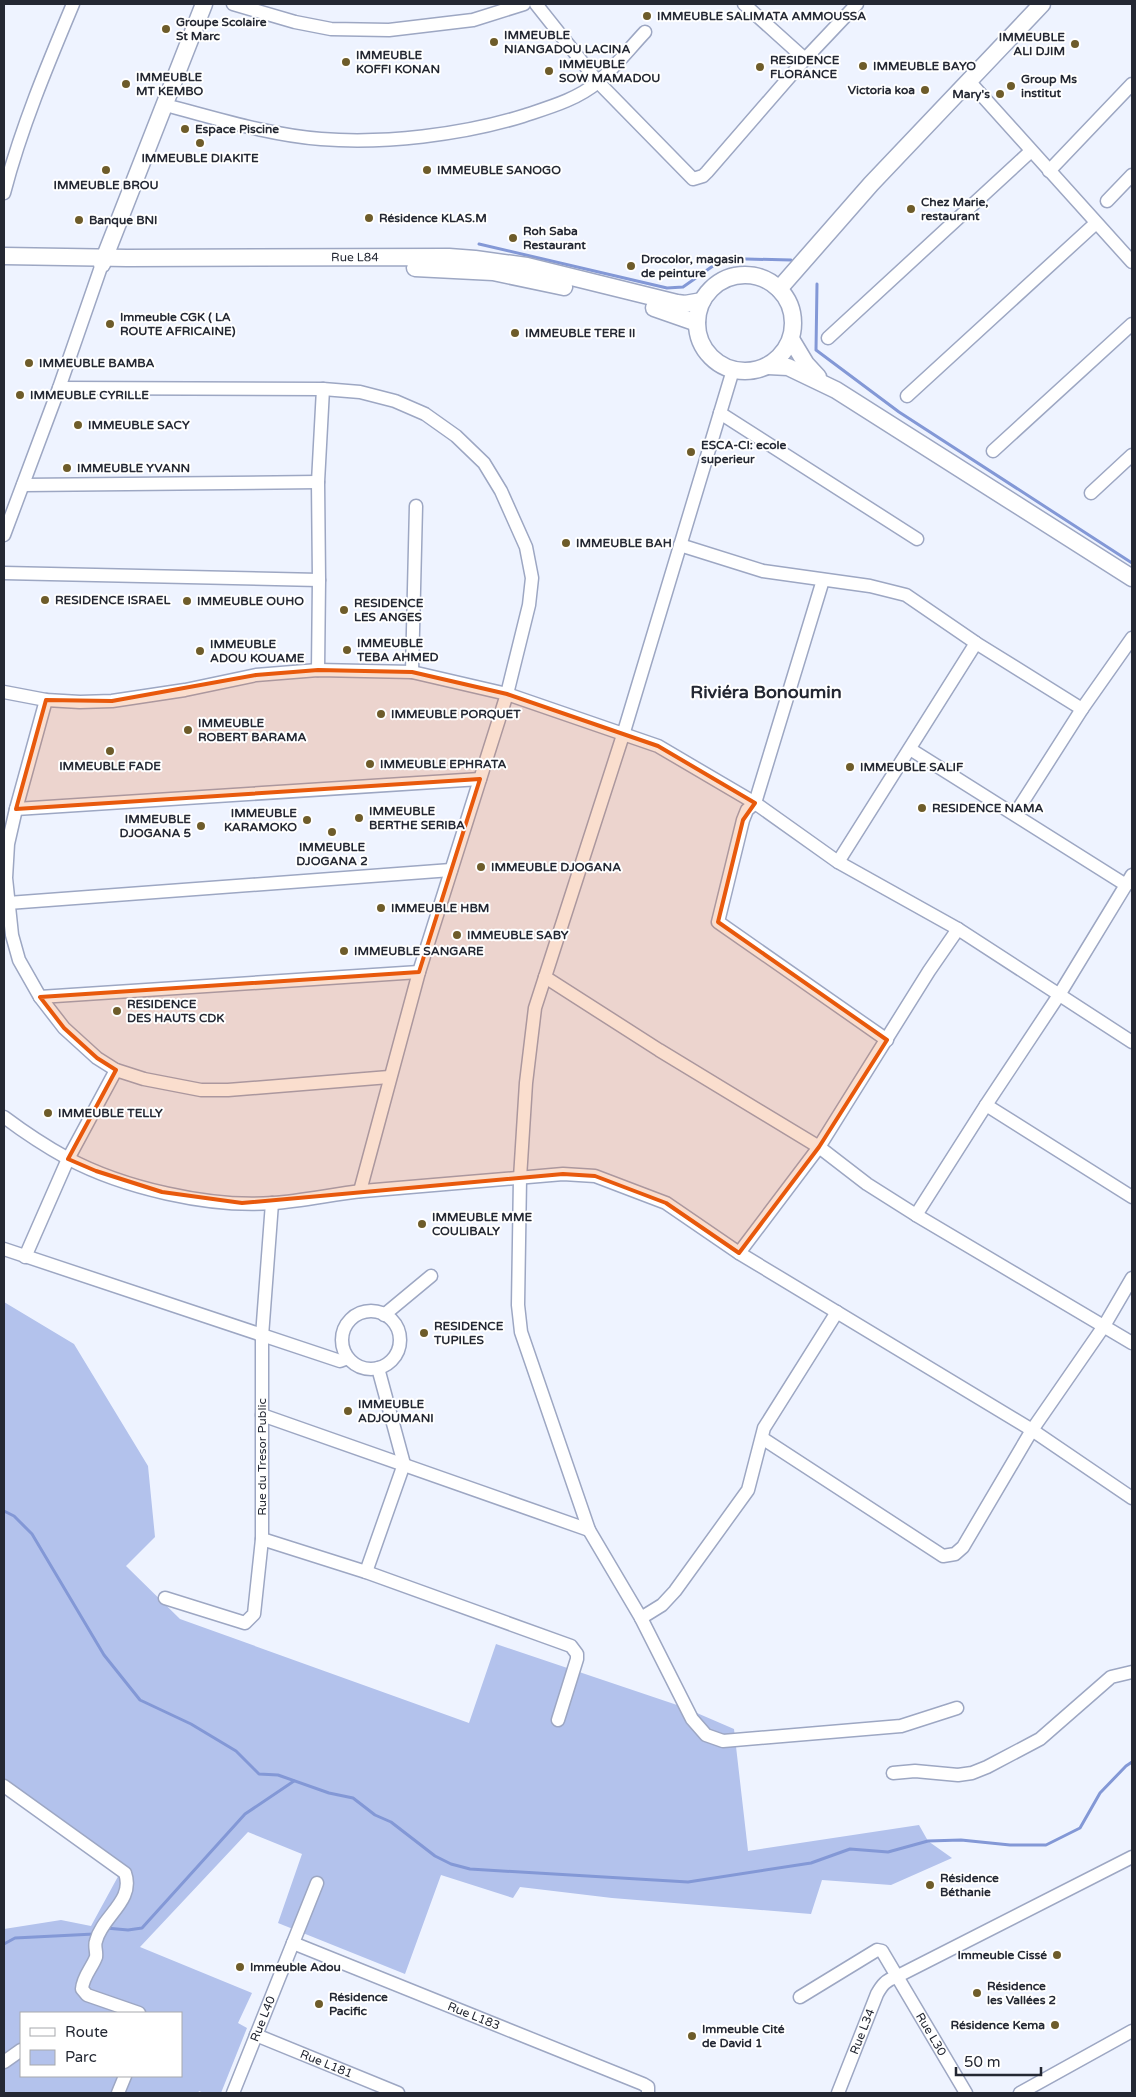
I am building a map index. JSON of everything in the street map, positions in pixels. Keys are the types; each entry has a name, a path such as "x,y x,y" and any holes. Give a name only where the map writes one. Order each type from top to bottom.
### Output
{"street":[{"path":"4,193 18,143 40,82 73,4"},
{"path":"4,535 104,261 204,4"},
{"path":"233,4 285,20 332,29 389,30 438,26 473,20 524,4"},
{"path":"536,4 598,82 693,179 697,179 707,172 805,59 856,4"},
{"path":"744,4 805,59"},
{"path":"779,289 871,184 1042,4"},
{"path":"165,105 270,132 319,139 354,140 448,134 498,123 567,102 598,82 645,32"},
{"path":"968,80 1132,262"},
{"path":"1049,171 1132,84"},
{"path":"828,338 1032,151"},
{"path":"1107,201 1132,175"},
{"path":"907,396 1096,223"},
{"name":"Rue L84","path":"4,256 104,261 479,270 526,278 619,300 696,322"},
{"name":"Rue L84","path":"4,264 450,257 527,266 677,303 702,302"},
{"path":"752,275 766,280 779,289 789,304 793,321 791,339 782,354 768,366 751,372 733,370 718,364 706,353 699,339 696,322 702,302 711,289 723,280 737,276 752,275"},
{"path":"993,451 1132,324"},
{"path":"791,339 806,364 836,390"},
{"path":"768,366 788,367 836,390 1132,578"},
{"path":"733,370 622,735 535,1008 529,1048 520,1178 518,1305 522,1332 589,1530 641,1618 692,1719 706,1735 723,1742 901,1726 958,1708"},
{"path":"59,388 323,389 360,392 395,401 425,414 456,436 484,462 502,491 526,547 532,578 529,605 507,694 419,972 360,1191"},
{"path":"318,670 318,482 323,389"},
{"path":"720,414 917,539"},
{"path":"1091,493 1132,455"},
{"path":"23,484 318,482"},
{"path":"412,672 416,506"},
{"path":"680,545 763,571 870,586 906,595 976,643 1082,709"},
{"path":"4,573 319,580"},
{"path":"823,580 755,803 747,810 742,820 718,922 887,1040"},
{"path":"1015,814 1082,709 1132,638"},
{"path":"838,862 976,643"},
{"path":"4,692 46,700 112,701 185,690 256,675 318,670 412,672 507,694 658,746 755,803 838,862 958,929 1132,1042"},
{"path":"46,700 8,844 6,878 12,934 20,960 51,1014 96,1058 116,1070 144,1079 201,1090 228,1090 390,1077"},
{"path":"910,749 1015,814 1129,880 1060,995 986,1104 916,1215"},
{"path":"16,809 480,779"},
{"path":"8,903 451,870"},
{"path":"739,1253 819,1147 929,971 958,929"},
{"path":"40,997 419,972"},
{"path":"545,977 659,1050 819,1147 867,1184 916,1215 1132,1343"},
{"path":"25,1257 68,1159 116,1070"},
{"path":"986,1104 1132,1197"},
{"path":"4,1117 33,1138 68,1159 125,1181 188,1198 242,1203 272,1203 360,1191 520,1178 581,1175 595,1176 611,1181 666,1203 739,1253 1032,1430 1132,1498"},
{"name":"Rue du Tresor Public","path":"165,1598 245,1623 254,1614 262,1539 262,1336 272,1203"},
{"path":"4,1249 340,1361 348,1358"},
{"path":"384,1314 431,1276"},
{"path":"762,1438 943,1556 954,1554 963,1547 1032,1430 1104,1326 1132,1278"},
{"path":"375,1311 384,1314 392,1320 397,1329 399,1338 398,1348 394,1357 387,1364 378,1368 361,1367 348,1358 343,1349 342,1339 344,1330 349,1321 356,1315 375,1311"},
{"path":"641,1618 662,1605 675,1591 748,1490 764,1428 837,1312"},
{"path":"366,1572 404,1464 378,1368"},
{"path":"262,1415 589,1530"},
{"path":"262,1539 366,1572 571,1646 577,1654 578,1660 558,1720"},
{"path":"893,1773 915,1771 958,1775 972,1773 988,1767 1040,1739 1111,1677 1132,1672"},
{"path":"4,1786 125,1873 128,1889 119,1905 105,1922 95,1942 96,1955 83,1981 82,1989 87,1995 136,2012"},
{"name":"Rue L34","path":"838,2093 877,1994 889,1979 1132,1857"},
{"name":"Rue L40","path":"233,2093 317,1884"},
{"name":"Rue L183","path":"293,1943 643,2084 648,2087 648,2093"},
{"name":"Rue L30","path":"800,1997 877,1950 882,1951 886,1954 896,1977 966,2093"},
{"path":"1020,2093 1132,2031"},
{"name":"Rue L181","path":"256,2035 398,2093"},
{"path":"4,2062 20,2051"},
{"path":"118,2093 125,2077"}],"highlighted area":[{"path":"318,670 412,672 507,694 658,746 755,803 743,820 718,922 887,1040 819,1147 739,1253 666,1203 595,1176 563,1174 242,1203 162,1192 96,1171 68,1159 116,1070 97,1058 64,1028 40,997 419,972 480,779 16,809 46,700 112,701 256,675"}],"green space":[{"path":"4,1302 74,1344 148,1466 155,1537 126,1566 180,1619 469,1723 496,1644 683,1707 734,1729 748,1851 919,1825 928,1841 952,1858 891,1885 822,1880 811,1914 612,1898 520,1887 513,1898 441,1875 405,1974 278,1923 302,1854 248,1832 140,1947 252,1993 238,2023 247,2028 221,2093 204,2093 199,2091 198,2093 4,2093 4,1929 61,1920 91,1926 121,1871 4,1785"}],"waterway":[{"path":"479,244 667,288 683,287 720,261"},
{"path":"746,259 791,260"},
{"path":"817,284 816,350 899,412 1132,563"},
{"path":"4,1511 14,1516 32,1534 104,1655 140,1700 191,1724 236,1751 259,1774 278,1775 329,1793 353,1798 375,1815 391,1822 435,1856 451,1864 470,1869 688,1882 811,1863 850,1849 888,1852 928,1841 961,1840 1010,1845 1046,1845 1080,1828 1100,1793 1132,1762"},
{"path":"106,1928 128,1930 142,1928 245,1814 294,1781"},
{"path":"4,1944 15,1938 94,1934"}],"place":[{"name":"IMMEUBLE SALIMATA AMMOUSSA","path":"647,16"},
{"name":"Groupe Scolaire St Marc","path":"166,29"},
{"name":"IMMEUBLE NIANGADOU LACINA","path":"494,42"},
{"name":"IMMEUBLE ALI DJIM","path":"1075,44"},
{"name":"IMMEUBLE KOFFI KONAN","path":"346,62"},
{"name":"IMMEUBLE BAYO","path":"863,66"},
{"name":"RESIDENCE FLORANCE","path":"760,67"},
{"name":"IMMEUBLE SOW MAMADOU","path":"549,71"},
{"name":"IMMEUBLE MT KEMBO","path":"126,84"},
{"name":"Group Ms institut","path":"1011,86"},
{"name":"Victoria koa","path":"925,90"},
{"name":"Mary's","path":"1000,94"},
{"name":"Espace Piscine","path":"185,129"},
{"name":"IMMEUBLE DIAKITE","path":"200,143"},
{"name":"IMMEUBLE BROU","path":"106,170"},
{"name":"IMMEUBLE SANOGO","path":"427,170"},
{"name":"Chez Marie, restaurant","path":"911,209"},
{"name":"Résidence KLAS.M","path":"369,218"},
{"name":"Banque BNI","path":"79,220"},
{"name":"Roh Saba Restaurant","path":"513,238"},
{"name":"Drocolor, magasin de peinture","path":"631,266"},
{"name":"Immeuble CGK ( LA ROUTE AFRICAINE)","path":"110,324"},
{"name":"IMMEUBLE TERE II","path":"515,333"},
{"name":"IMMEUBLE BAMBA","path":"29,363"},
{"name":"IMMEUBLE CYRILLE","path":"20,395"},
{"name":"IMMEUBLE SACY","path":"78,425"},
{"name":"ESCA-CI: ecole superieur","path":"691,452"},
{"name":"IMMEUBLE YVANN","path":"67,468"},
{"name":"IMMEUBLE BAH","path":"566,543"},
{"name":"RESIDENCE ISRAEL","path":"45,600"},
{"name":"IMMEUBLE OUHO","path":"187,601"},
{"name":"RESIDENCE LES ANGES","path":"344,610"},
{"name":"IMMEUBLE TEBA AHMED","path":"347,650"},
{"name":"IMMEUBLE ADOU KOUAME","path":"200,651"},
{"name":"IMMEUBLE PORQUET","path":"381,714"},
{"name":"IMMEUBLE ROBERT BARAMA","path":"188,730"},
{"name":"IMMEUBLE FADE","path":"110,751"},
{"name":"IMMEUBLE EPHRATA","path":"370,764"},
{"name":"IMMEUBLE SALIF","path":"850,767"},
{"name":"RESIDENCE NAMA","path":"922,808"},
{"name":"IMMEUBLE BERTHE SERIBA","path":"359,818"},
{"name":"IMMEUBLE KARAMOKO","path":"307,820"},
{"name":"IMMEUBLE DJOGANA 5","path":"201,826"},
{"name":"IMMEUBLE DJOGANA 2","path":"332,832"},
{"name":"IMMEUBLE DJOGANA","path":"481,867"},
{"name":"IMMEUBLE HBM","path":"381,908"},
{"name":"IMMEUBLE SABY","path":"457,935"},
{"name":"IMMEUBLE SANGARE","path":"344,951"},
{"name":"RESIDENCE DES HAUTS CDK","path":"117,1011"},
{"name":"IMMEUBLE TELLY","path":"48,1113"},
{"name":"IMMEUBLE MME COULIBALY","path":"422,1224"},
{"name":"RESIDENCE TUPILES","path":"424,1333"},
{"name":"IMMEUBLE ADJOUMANI","path":"348,1411"},
{"name":"Résidence Béthanie","path":"930,1885"},
{"name":"Immeuble Cissé","path":"1057,1955"},
{"name":"Immeuble Adou","path":"240,1967"},
{"name":"Résidence les Vallées 2","path":"977,1993"},
{"name":"Résidence Pacific","path":"319,2004"},
{"name":"Résidence Kema","path":"1055,2025"},
{"name":"Immeuble Cité de David 1","path":"692,2036"}],"district":[{"name":"Riviéra Bonoumin","path":"766,692"}]}
